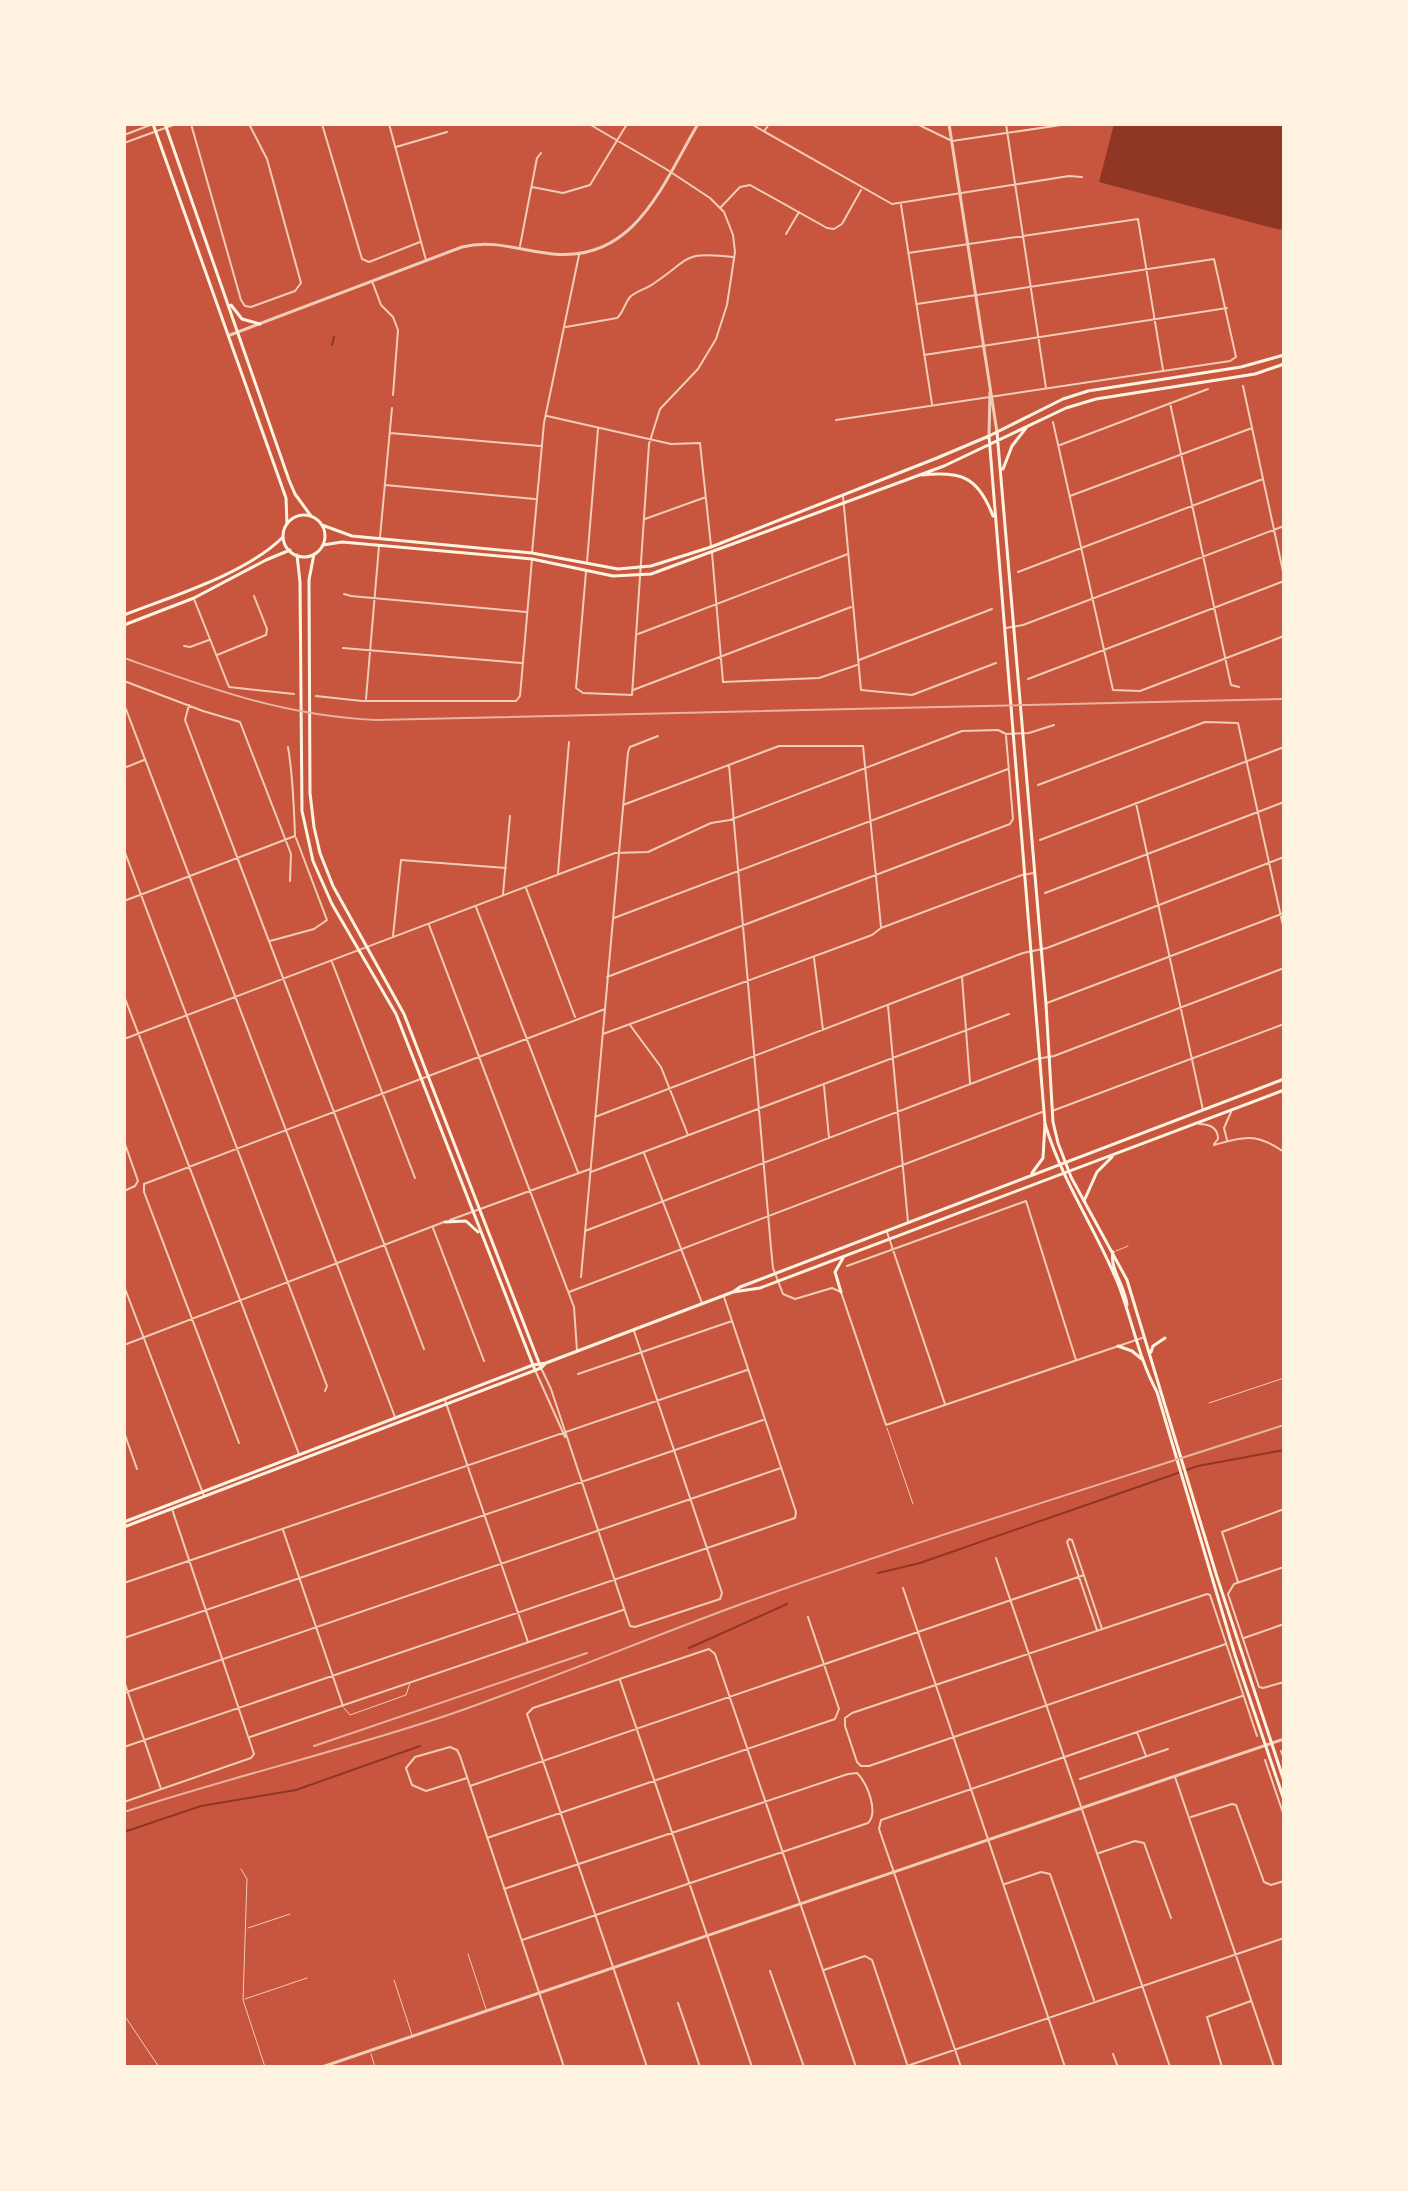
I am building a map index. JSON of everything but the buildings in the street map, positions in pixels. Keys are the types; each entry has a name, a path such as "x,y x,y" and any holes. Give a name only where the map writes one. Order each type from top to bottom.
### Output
{"main road":[{"path":"124,615 191,590 263,554 283,537 287,524 286,498 153,124"},
{"path":"165,126 295,494 322,525 352,536 618,569 641,568 918,475 997,442 1053,412 1087,401 1234,378 1284,364"},
{"path":"227,299 239,316 260,324"},
{"path":"323,545 342,542 532,556 613,576 642,575 712,553 843,499 989,436 1051,403 1075,395 1241,367 1284,355"},
{"path":"1001,473 1012,446 1029,425"},
{"path":"997,432 1046,1004 1051,1111 1065,1163 1127,1280 1235,1655 1284,1800"},
{"path":"989,436 1045,1124 1058,1166 1116,1279 1127,1309 1284,1781"},
{"path":"918,475 949,474 969,480 984,496 996,523"},
{"path":"287,524 298,516 311,516"},
{"path":"322,525 325,535 323,545 314,554 309,580 312,813 320,853 333,886 404,1014 540,1365"},
{"path":"283,537 290,550 297,555 314,554"},
{"path":"124,625 194,598 290,550"},
{"path":"297,555 300,582 302,811 313,861 332,904 396,1014 534,1368"},
{"path":"733,1292 1284,1079"},
{"path":"124,1524 733,1292 760,1288 1284,1090"},
{"path":"1030,1176 1043,1158 1045,1124"},
{"path":"1084,1201 1098,1170 1119,1152"},
{"path":"445,1222 468,1222 482,1239"},
{"path":"1114,1252 1112,1259 1123,1285 1127,1309"},
{"path":"841,1292 835,1269 846,1256"},
{"path":"1150,1355 1153,1346 1165,1338"},
{"path":"1118,1346 1132,1351 1143,1360"}],"street":[{"path":"124,135 153,124"},
{"path":"124,143 176,124"},
{"path":"191,124 242,302 246,307 252,307 300,288 301,277 267,159 249,124"},
{"path":"322,124 362,259 369,262 420,242"},
{"path":"389,124 426,260"},
{"path":"589,124 710,198 732,229 734,258 727,305 716,339 698,369 660,409 651,439 632,692"},
{"path":"532,187 563,193 586,187 595,179 627,124"},
{"path":"230,335 472,245 500,244 552,254 579,254 611,244 647,212 698,124"},
{"path":"751,124 889,203 1069,176 1082,177"},
{"path":"764,131 769,124"},
{"path":"917,124 952,141 1068,124"},
{"path":"949,124 997,432"},
{"path":"1006,124 1046,389"},
{"path":"395,147 447,132"},
{"path":"520,247 537,158 541,153"},
{"path":"720,208 738,189 748,185 827,228 837,228 862,188"},
{"path":"901,203 932,405"},
{"path":"786,234 799,212"},
{"path":"908,253 1135,218 1140,222 1163,371"},
{"path":"316,696 512,703 518,700 546,415 579,254"},
{"path":"564,327 617,318 631,296 653,284 685,258 707,254 734,258"},
{"path":"836,420 1163,371 1236,357 1216,260 917,304"},
{"path":"372,281 381,305 393,317 398,330 393,395"},
{"path":"924,355 1227,308"},
{"path":"1243,386 1284,576"},
{"path":"1059,445 1208,389"},
{"path":"989,436 990,396"},
{"path":"1170,403 1231,685 1239,687"},
{"path":"380,539 392,408"},
{"path":"546,415 674,445 700,443 711,547"},
{"path":"1053,422 1110,686 1117,692 1145,690 1284,636"},
{"path":"586,563 599,427"},
{"path":"1070,496 1252,428"},
{"path":"390,433 542,447"},
{"path":"1018,572 1263,479"},
{"path":"385,485 537,499"},
{"path":"644,520 706,497"},
{"path":"843,499 860,688 863,692 912,695 996,663"},
{"path":"1005,631 1284,526"},
{"path":"366,700 379,545"},
{"path":"712,553 723,682 819,678 992,609"},
{"path":"637,634 848,554"},
{"path":"586,571 576,688 583,693 632,692 853,606"},
{"path":"1028,679 1284,581"},
{"path":"344,594 527,612"},
{"path":"215,655 266,635 267,629 254,596"},
{"path":"194,598 226,684 231,688 294,694"},
{"path":"184,646 210,640"},
{"path":"343,648 522,664"},
{"path":"124,681 240,722 292,857 290,881"},
{"path":"124,704 396,1420"},
{"path":"189,705 185,720 424,1349"},
{"path":"1038,785 1205,722 1239,724 1284,930"},
{"path":"124,1039 558,874 618,852 647,852 711,823 734,819 962,731 1029,733 1054,725"},
{"path":"607,977 1012,822 1006,734"},
{"path":"581,1277 629,748 658,736"},
{"path":"558,874 569,742"},
{"path":"623,805 779,746 859,745 865,748 881,928"},
{"path":"269,942 314,929 325,923 327,917 295,836 288,747"},
{"path":"1040,840 1284,747"},
{"path":"124,768 145,759"},
{"path":"729,765 769,1216 775,1274 783,1294 793,1299 832,1288 841,1292 886,1425 1145,1337"},
{"path":"613,918 1009,769"},
{"path":"1045,893 1284,802"},
{"path":"1136,803 1203,1110"},
{"path":"503,895 510,816"},
{"path":"124,901 295,836"},
{"path":"124,850 327,1386 325,1391"},
{"path":"595,1117 1284,857"},
{"path":"392,937 401,860 506,868"},
{"path":"603,1034 1035,873"},
{"path":"525,887 575,1019"},
{"path":"476,905 578,1172"},
{"path":"1046,1004 1282,914"},
{"path":"428,924 569,1292 577,1319 577,1351"},
{"path":"813,957 823,1030"},
{"path":"332,960 415,1178"},
{"path":"585,1231 1284,968"},
{"path":"962,976 970,1084"},
{"path":"124,996 300,1458"},
{"path":"888,1005 908,1223"},
{"path":"239,1443 144,1192 144,1185 605,1009"},
{"path":"124,1345 578,1172 644,1153 1009,1014"},
{"path":"629,1024 657,1060 688,1136"},
{"path":"1051,1111 1284,1024"},
{"path":"823,1085 829,1138"},
{"path":"1227,1141 1225,1122 1232,1111"},
{"path":"569,1292 1043,1112"},
{"path":"1199,1124 1216,1130 1218,1139 1214,1145 1249,1136 1284,1152"},
{"path":"1225,1133 1234,1139"},
{"path":"124,1141 138,1179 138,1184 124,1191"},
{"path":"644,1153 702,1304"},
{"path":"847,1266 1026,1201 1076,1360"},
{"path":"433,1227 484,1361"},
{"path":"886,1231 946,1405"},
{"path":"124,1286 204,1494"},
{"path":"124,1747 793,1519 796,1512 723,1296"},
{"path":"578,1374 732,1321"},
{"path":"534,1368 565,1438 631,1627 720,1599 722,1593 633,1330"},
{"path":"540,1365 566,1432 565,1438"},
{"path":"124,1583 748,1370"},
{"path":"446,1401 528,1642"},
{"path":"124,1638 765,1419"},
{"path":"124,1432 137,1469"},
{"path":"126,1692 781,1468"},
{"path":"124,1802 251,1758 254,1754 171,1506"},
{"path":"1238,1583 1222,1532 1284,1509"},
{"path":"283,1529 343,1706"},
{"path":"1069,1539 1084,1575 1100,1630 1085,1595 1067,1542 1069,1539"},
{"path":"996,1558 1170,2067"},
{"path":"1284,1567 1238,1583 1230,1587 1228,1594 1259,1686 1263,1688 1284,1682"},
{"path":"470,1786 1084,1575"},
{"path":"903,1588 1065,2067"},
{"path":"1085,1595 1090,1593"},
{"path":"1226,1644 869,1766 861,1766 855,1759 845,1726 845,1718 852,1713 1208,1594 1226,1644 1257,1736"},
{"path":"249,1738 624,1610"},
{"path":"487,1838 838,1717 839,1709 808,1617"},
{"path":"1243,1638 1284,1624"},
{"path":"647,2067 528,1717 531,1709 711,1650 715,1654 856,2067"},
{"path":"620,1679 752,2067"},
{"path":"124,1681 161,1789"},
{"path":"961,2067 879,1829 880,1822 885,1817 1243,1695"},
{"path":"1137,1731 1146,1756"},
{"path":"322,2067 1282,1739"},
{"path":"467,1778 426,1791 412,1785 407,1765 415,1757 450,1747 454,1747 460,1756 564,2067"},
{"path":"1080,1779 1168,1749"},
{"path":"1281,1751 1284,1759"},
{"path":"1265,1760 1284,1816"},
{"path":"504,1889 848,1774 857,1773 863,1779 874,1812 872,1820 866,1824 522,1940"},
{"path":"1175,1776 1274,2067"},
{"path":"1190,1818 1236,1805 1264,1882 1271,1885 1284,1881"},
{"path":"1098,1854 1135,1841 1144,1843 1171,1918"},
{"path":"1003,1885 1041,1872 1050,1874 1095,2002"},
{"path":"823,1970 865,1956 872,1960 907,2067 1284,1938"},
{"path":"770,1971 804,2067"},
{"path":"1222,2067 1207,2017 1252,2001"},
{"path":"678,2003 700,2067"},
{"path":"1113,2054 1118,2067"}],"lane":[{"path":"1114,1252 1128,1246"},
{"path":"1209,1403 1284,1378"},
{"path":"886,1425 913,1504"},
{"path":"343,1706 349,1715 369,1710 402,1698 410,1683"},
{"path":"241,1869 247,1879 243,2000 265,2067"},
{"path":"246,1929 290,1914"},
{"path":"468,1954 486,2010"},
{"path":"243,2000 307,1978"},
{"path":"394,1980 412,2036"},
{"path":"124,2015 159,2067"},
{"path":"369,2050 375,2067"}],"shaded area":[{"path":"1114,124 1284,124 1284,218 1281,230 1099,182"}],"waterway":[{"path":"332,345 334,337"},
{"path":"878,1573 920,1563 1198,1466 1284,1450"},
{"path":"689,1648 787,1604"},
{"path":"124,1832 201,1806 296,1790 420,1746"}],"railway":[{"path":"124,658 278,707 376,720 1284,699"},
{"path":"124,1812 448,1715 823,1575 1284,1425"},
{"path":"314,1746 587,1653"}]}
